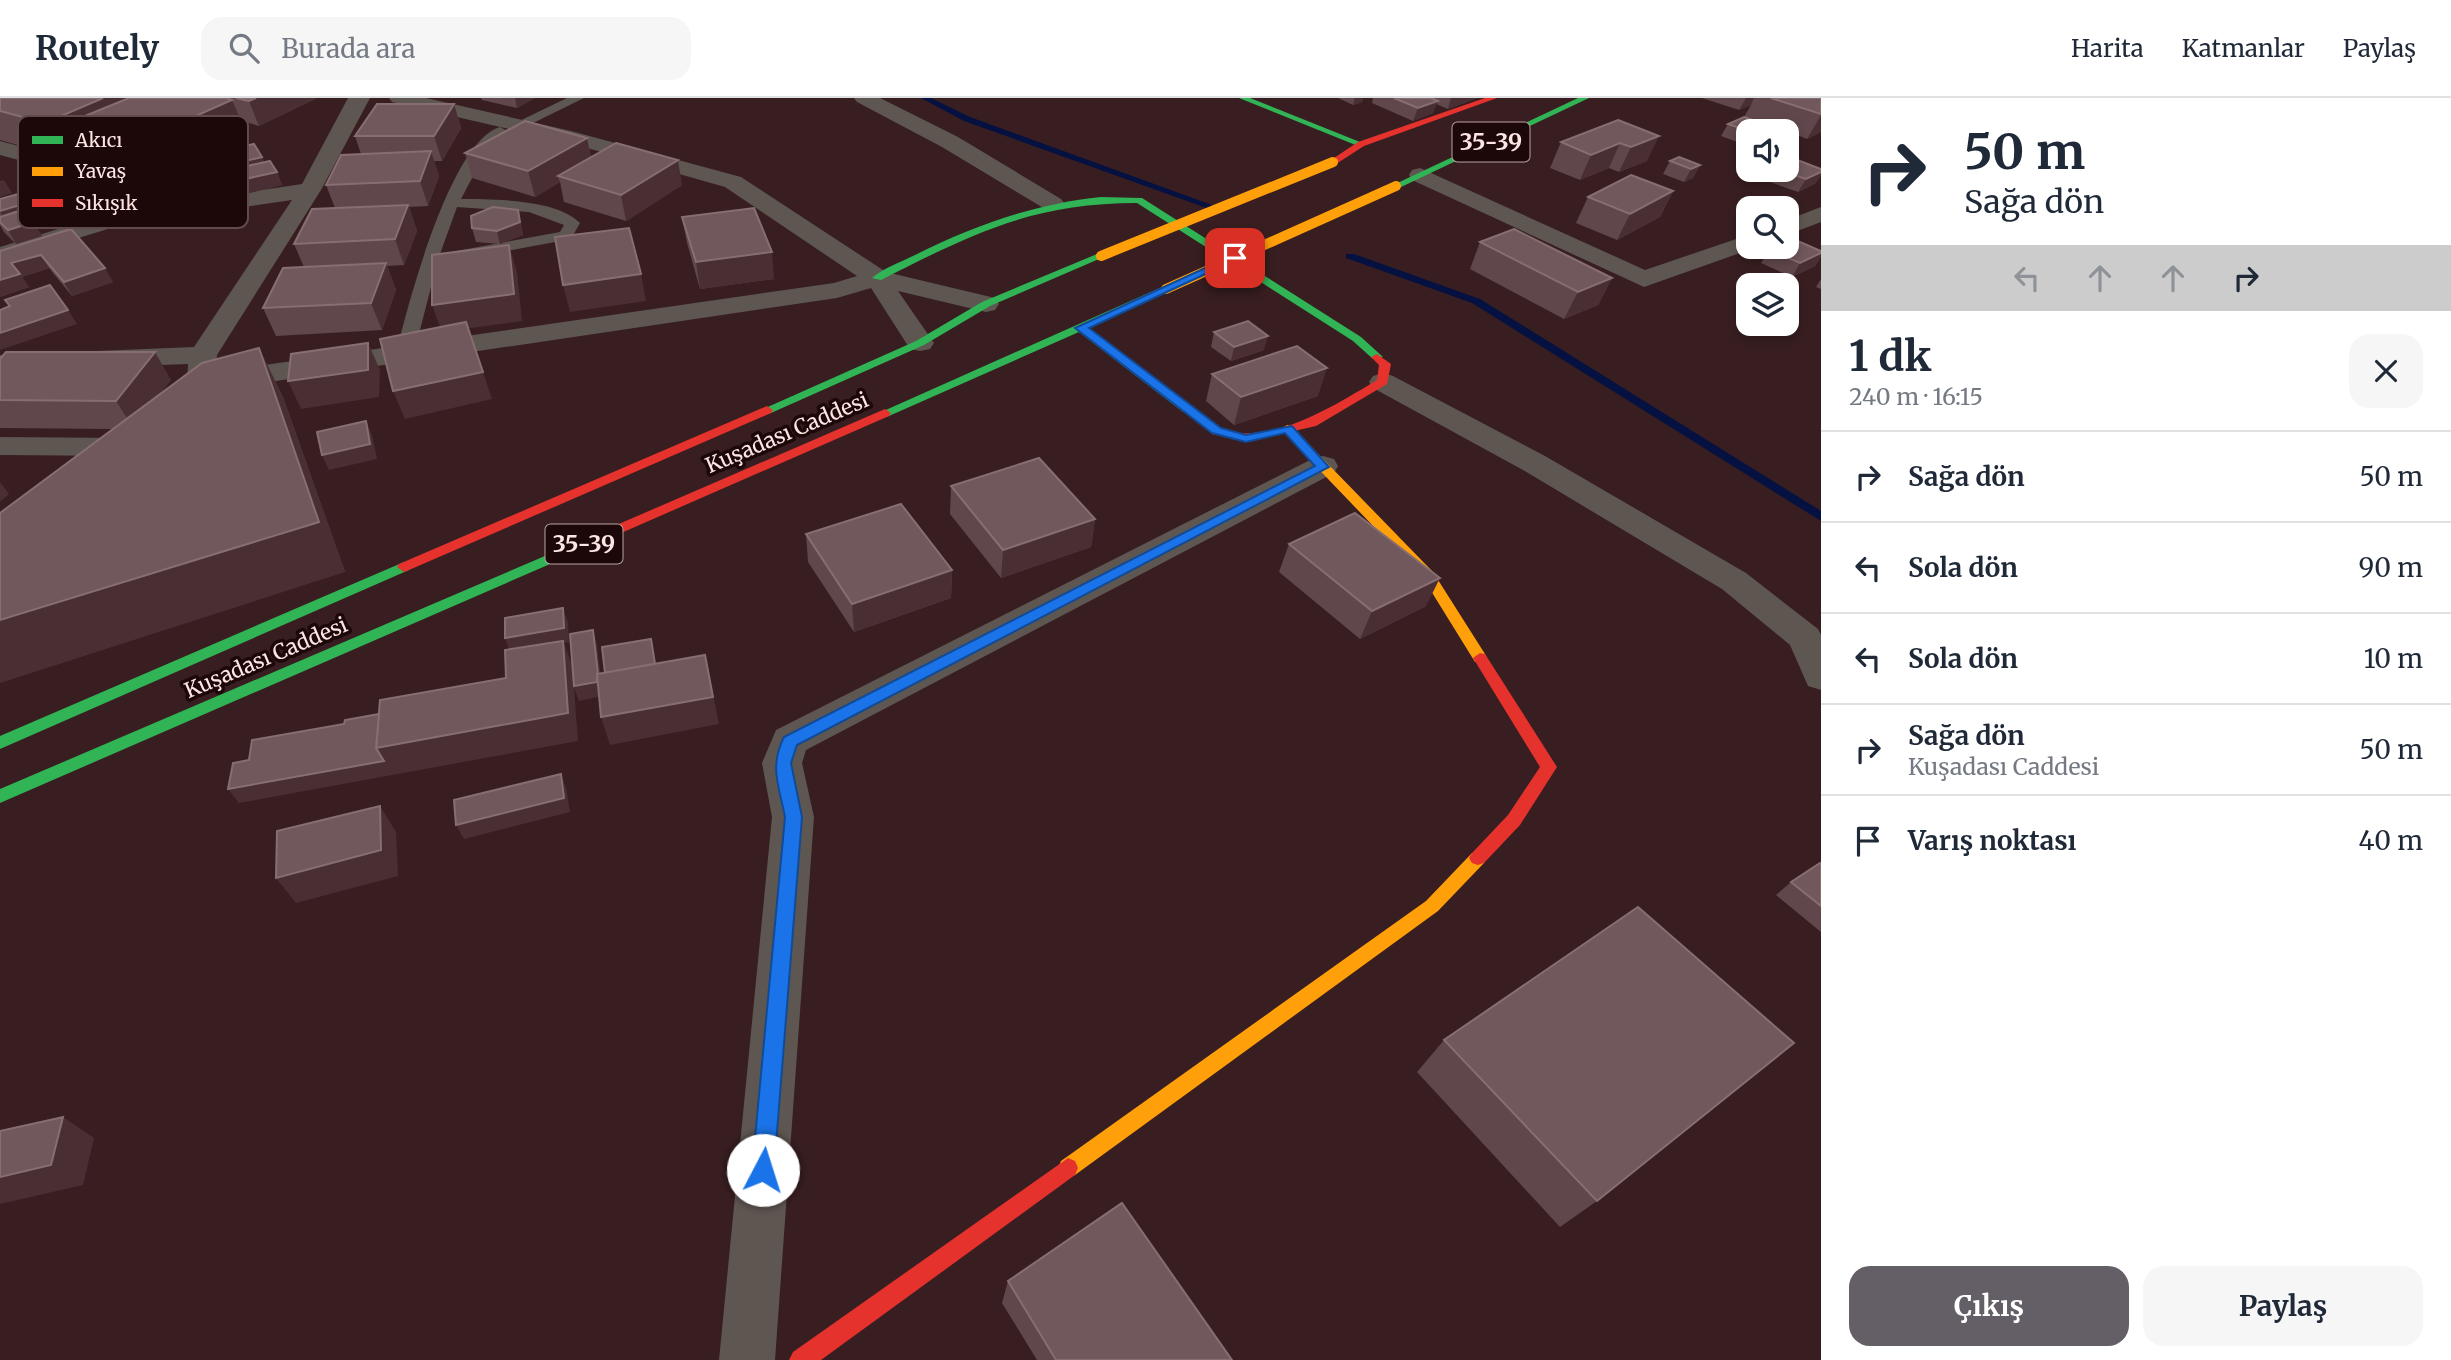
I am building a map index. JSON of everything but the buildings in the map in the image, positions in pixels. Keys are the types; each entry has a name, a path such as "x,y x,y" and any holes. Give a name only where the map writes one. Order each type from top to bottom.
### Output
{"main road":[{"path":"1244,98 1361,144"},
{"name":"Kuşadası Caddesi","path":"0,743 920,343 986,304 1333,162 1361,144 1493,98"},
{"name":"Kuşadası Caddesi","path":"0,796 1081,328 1585,98"},
{"path":"877,278 998,218 1053,204 1105,195 1139,200 1357,339 1385,364 1382,382 1311,424 1246,438 1216,431 1081,328"},
{"path":"801,1360 1432,906 1514,820 1549,767 1428,575 1287,429"}],"street":[{"path":"196,379 310,190 360,98"},
{"path":"399,98 509,128 733,182 877,278 986,304"},
{"path":"864,98 950,142 1053,204"},
{"path":"0,148 18,153"},
{"path":"1420,174 1644,279 1736,246"},
{"path":"248,200 310,190"},
{"path":"1799,223 1821,214"},
{"path":"0,255 86,228"},
{"path":"877,278 920,343"},
{"path":"0,363 196,379 405,353 837,290 877,278"},
{"path":"1382,382 1534,463 1734,581 1805,638 1821,676"},
{"path":"0,446 136,439 98,473"},
{"path":"747,1360 793,817 782,763 790,741 1323,467"}],"lane":[{"path":"405,353 430,261 453,203 476,158 509,128 578,98"},
{"path":"430,261 566,236 572,223 555,214 503,203 453,203"}],"waterway":[{"path":"925,98 967,119 1218,209"},
{"path":"1350,256 1476,301 1821,517"}],"traffic: fast":[{"path":"1243,98 1361,144"},
{"path":"1396,186 1585,98"},
{"path":"877,278 972,232 1034,210 1101,200 1139,200 1357,339 1377,357"},
{"path":"767,410 920,343 986,304 1101,256"},
{"path":"885,413 1166,289"},
{"path":"1081,328 1187,409"},
{"path":"0,796 552,558"},
{"path":"0,743 404,567"}],"traffic: slow":[{"path":"1101,256 1333,162"},
{"path":"1166,289 1396,186"},
{"path":"1287,429 1428,575 1480,658"},
{"path":"1068,1168 1432,906 1478,858"}],"traffic: jam":[{"path":"1333,162 1361,144 1493,98"},
{"path":"1187,409 1216,431 1246,438 1312,423 1383,382 1385,364 1377,357"},
{"path":"404,567 767,410"},
{"path":"552,558 885,413"},
{"path":"1478,858 1514,820 1549,767 1480,658"},
{"path":"801,1360 1068,1168"}],"route":[{"path":"763,1170 793,817 782,763 790,741 1323,467 1287,429 1246,438 1216,431 1081,328 1235,258"}]}
